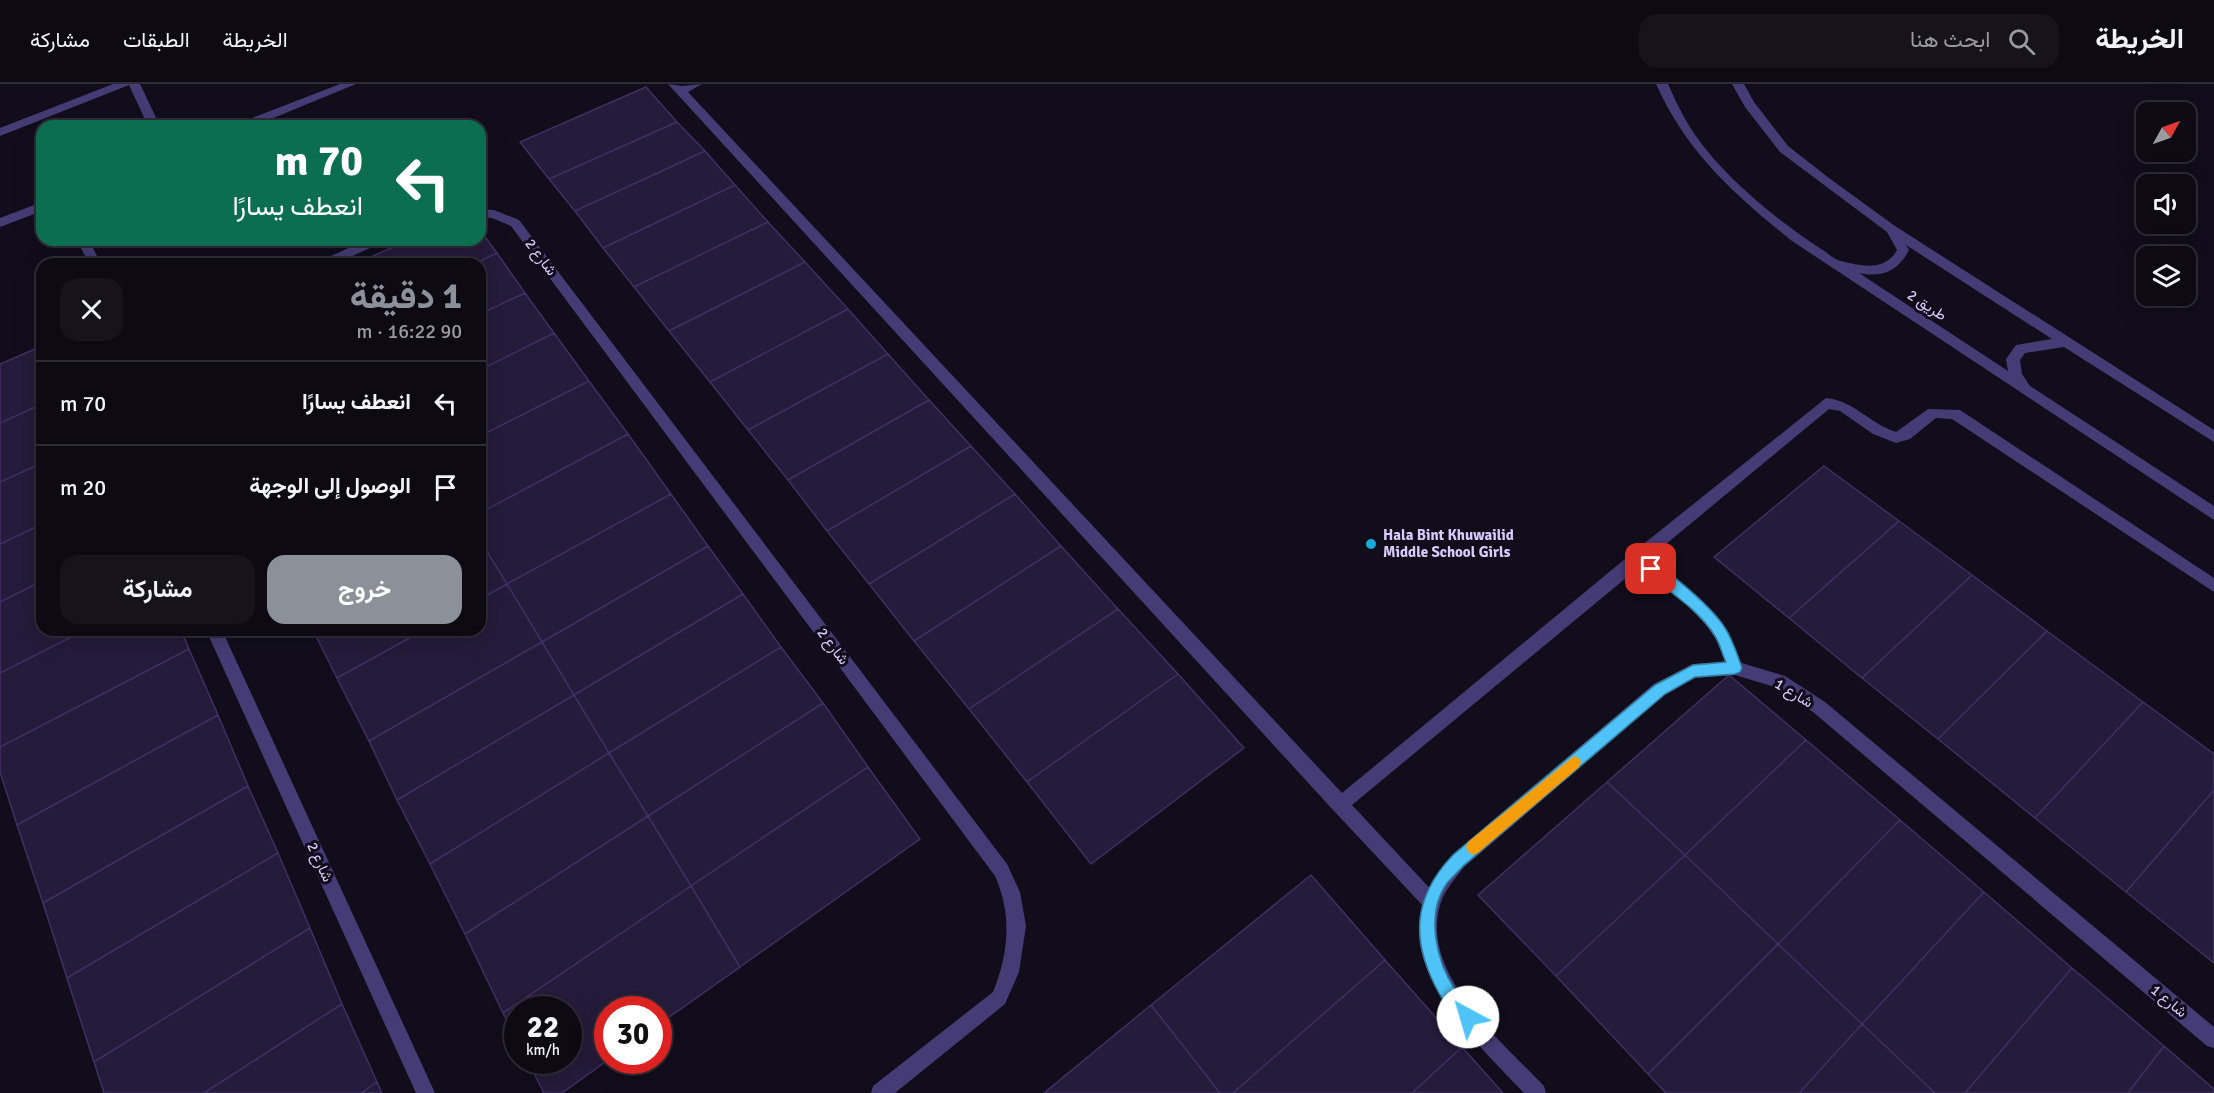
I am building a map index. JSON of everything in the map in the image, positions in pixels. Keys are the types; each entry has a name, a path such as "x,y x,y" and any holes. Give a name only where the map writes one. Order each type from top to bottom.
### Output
{"street":[{"path":"0,132 124,84"},
{"path":"134,84 151,120"},
{"path":"258,120 350,84"},
{"path":"678,87 696,84"},
{"name":"طريق 2","path":"1662,84 1685,133 1736,190 1796,238 2214,514"},
{"path":"1738,84 1749,104 1784,149 1891,230 2214,437"},
{"path":"678,87 1431,902"},
{"path":"0,223 36,208"},
{"name":"شارع 2","path":"486,213 494,214 515,223 1001,870 1011,892 1017,926 1010,972 999,998 880,1093"},
{"path":"1832,262 1866,271 1882,270 1895,265 1904,250 1891,230"},
{"path":"337,258 364,246"},
{"path":"2026,390 2015,375 2013,359 2021,349 2063,342"},
{"path":"1340,805 1820,405 1833,403 1848,408 1885,434 1896,438 1905,435 1933,413 1955,414 2214,586"},
{"path":"1636,558 1694,603 1708,617 1721,633 1735,668"},
{"name":"شارع 2","path":"217,636 426,1093"},
{"name":"شارع 1","path":"1536,1093 1456,1003 1437,973 1429,949 1427,926 1431,902 1441,879 1458,861 1660,689 1693,671 1735,668 1779,681 1819,707 2214,1039"}],"building":[{"path":"646,87 677,122 549,179 520,142"},
{"path":"677,122 705,151 575,211 549,179"},
{"path":"705,151 735,185 603,248 575,211"},
{"path":"735,185 768,222 634,287 603,248"},
{"path":"768,222 805,262 669,331 634,287"},
{"path":"486,238 497,253 486,258 368,258 396,246 486,246"},
{"path":"497,253 525,293 486,311 486,258"},
{"path":"805,262 848,309 710,382 669,331"},
{"path":"525,293 554,333 486,367 486,311"},
{"path":"848,309 888,354 748,430 710,382"},
{"path":"554,333 589,381 486,433 486,367"},
{"path":"36,349 36,407 0,423 0,364"},
{"path":"888,354 929,400 788,480 748,430"},
{"path":"589,381 628,434 486,510 486,433"},
{"path":"929,400 971,446 827,531 788,480"},
{"path":"36,407 36,466 0,482 0,423"},
{"path":"628,434 671,494 507,584 486,550 486,510"},
{"path":"971,446 1015,494 869,584 827,531"},
{"path":"36,466 36,527 0,544 0,482"},
{"path":"1824,466 1899,521 1789,618 1714,557"},
{"path":"671,494 708,546 542,642 507,584"},
{"path":"1015,494 1061,546 914,641 869,584"},
{"path":"1899,521 1972,575 1862,678 1789,618"},
{"path":"36,527 36,584 0,602 0,544"},
{"path":"708,546 743,594 574,695 542,642"},
{"path":"1061,546 1118,609 969,709 914,641"},
{"path":"486,550 507,584 486,596"},
{"path":"1972,575 2047,631 1938,739 1862,678"},
{"path":"36,584 36,636 73,636 0,673 0,602"},
{"path":"507,584 542,642 369,741 337,678 413,636 486,636 486,596"},
{"path":"743,594 781,647 609,753 574,695"},
{"path":"1118,609 1178,674 1027,782 969,709"},
{"path":"2047,631 2143,702 2035,818 1938,739"},
{"path":"73,636 184,636 189,649 0,747 0,673"},
{"path":"316,636 413,636 337,678"},
{"path":"542,642 574,695 397,800 369,741"},
{"path":"781,647 823,703 648,816 609,753"},
{"path":"189,649 218,715 17,825 0,772 0,747"},
{"path":"1178,674 1244,748 1091,864 1027,782"},
{"path":"1729,675 1806,740 1685,855 1607,782"},
{"path":"574,695 609,753 430,864 397,800"},
{"path":"2143,702 2214,754 2214,790 2126,892 2035,818"},
{"path":"823,703 868,767 691,886 648,816"},
{"path":"218,715 248,786 43,903 17,825"},
{"path":"1806,740 1900,820 1778,944 1685,855"},
{"path":"609,753 648,816 465,934 430,864"},
{"path":"868,767 920,839 740,967 691,886"},
{"path":"1607,782 1685,855 1556,976 1478,895"},
{"path":"248,786 278,853 67,978 43,903"},
{"path":"2214,790 2214,963 2126,892"},
{"path":"648,816 691,886 528,996 504,996 503,1013 465,934"},
{"path":"1900,820 1984,892 1862,1024 1778,944"},
{"path":"278,853 310,928 94,1062 67,978"},
{"path":"1685,855 1778,944 1648,1074 1556,976"},
{"path":"1311,875 1385,960 1233,1093 1220,1093 1151,1005"},
{"path":"691,886 740,967 672,1015 672,996 594,996 594,1070 562,1093 544,1093 534,1074 582,1074 582,996 528,996"},
{"path":"1984,892 2072,968 1965,1093 1935,1093 1862,1024"},
{"path":"310,928 342,1004 204,1093 104,1093 94,1062"},
{"path":"1778,944 1862,1024 1799,1093 1666,1093 1648,1074"},
{"path":"1385,960 1462,1047 1412,1093 1233,1093"},
{"path":"2072,968 2164,1046 2128,1093 1965,1093"},
{"path":"342,1004 377,1082 361,1093 204,1093"},
{"path":"1151,1005 1220,1093 1044,1093"},
{"path":"1862,1024 1935,1093 1799,1093"},
{"path":"2164,1046 2214,1089 2214,1093 2128,1093"},
{"path":"1462,1047 1503,1093 1412,1093"},
{"path":"377,1082 382,1093 361,1093"}],"slow traffic":[{"path":"1474,847 1574,762"}],"place":[{"name":"Hala Bint Khuwailid Middle School Girls","path":"1371,544"}],"route":[{"path":"1468,1017 1450,996 1437,973 1429,949 1427,926 1431,902 1441,879 1458,861 1660,689 1693,671 1735,668 1721,633 1708,617 1651,569"}]}
